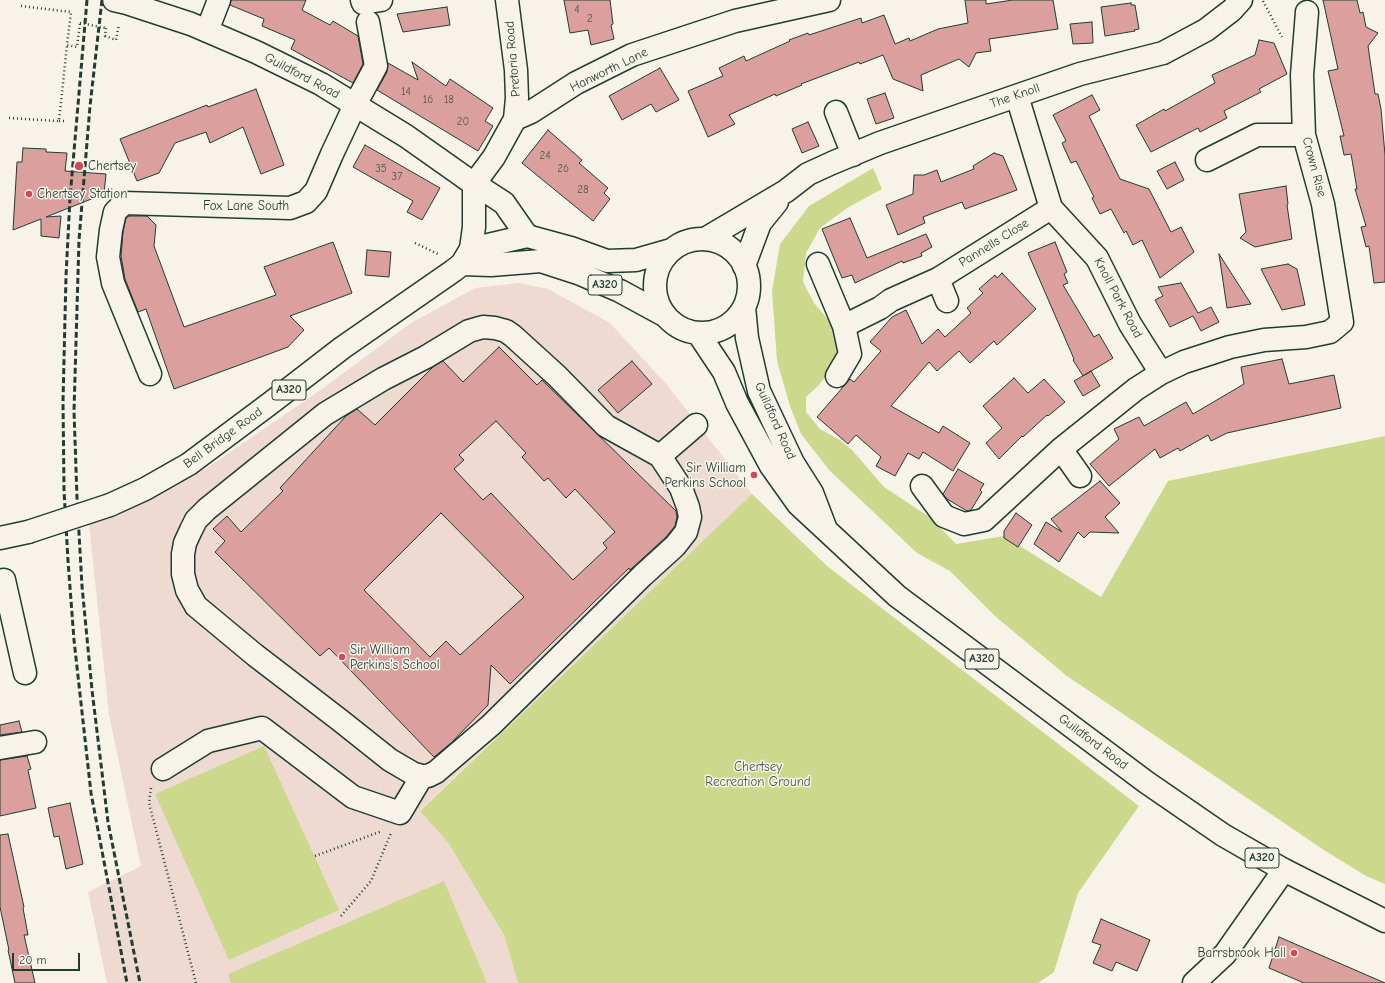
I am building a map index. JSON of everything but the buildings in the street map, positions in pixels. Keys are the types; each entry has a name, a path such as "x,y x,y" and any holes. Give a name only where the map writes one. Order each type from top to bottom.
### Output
{"street":[{"name":"Guildford Road","path":"114,0 191,24 256,52 321,84 406,136 474,184 504,203 527,236"},
{"path":"207,31 219,0"},
{"path":"362,0 363,3 381,0"},
{"name":"Pretoria Road","path":"506,0 516,70 517,98 515,119"},
{"name":"Hanworth Lane","path":"515,119 538,108 576,83 632,56 735,21 829,0"},
{"name":"The Knoll","path":"705,239 786,191 808,174 852,154 1080,74 1163,53 1206,30 1232,10 1241,0"},
{"name":"Crown Rise","path":"1161,373 1184,362 1230,347 1264,340 1306,337 1330,332 1342,322 1323,204 1304,135 1302,75 1307,12"},
{"name":"Fox Lane South","path":"150,374 113,283 108,257 115,212 124,203 290,208 306,202 316,191 355,105 376,66 368,22"},
{"name":"Knoll Park Road","path":"1017,96 1051,208 1097,258 1130,324 1161,373"},
{"path":"836,112 852,154"},
{"path":"466,256 474,227 474,184 494,157 515,119"},
{"path":"1207,160 1258,135 1304,135"},
{"name":"The Knoll","path":"744,266 760,223 786,191"},
{"name":"Pannells Close","path":"844,326 880,308 891,300 938,279 1051,208"},
{"name":"A320","path":"527,236 571,248 607,261 636,260 671,250"},
{"name":"Bell Bridge Road","path":"0,538 28,532 110,505 146,489 189,464 466,256 527,236"},
{"name":"A320","path":"666,316 658,304 655,289 656,275 662,261 671,250 681,243 693,239 717,241 738,255 744,266 748,280 748,293 744,307"},
{"name":"A320","path":"466,256 491,265 541,261 578,273 620,291 666,316 686,330 698,333"},
{"path":"818,264 844,326 850,354 837,376"},
{"path":"938,279 947,301"},
{"name":"Guildford Road","path":"744,307 747,338 759,391 793,463 812,493 825,529"},
{"path":"698,333 712,332 725,326 736,318 744,307"},
{"path":"483,327 506,331 513,336 557,376 606,426 660,456 681,488 688,507 690,517 688,526 680,541 642,576 491,725 436,772 428,776 414,774 390,760 255,656 196,606 187,590 182,565 185,543 196,520 207,509 325,414 383,379 426,357 470,331 483,327"},
{"name":"Guildford Road","path":"698,333 724,372 737,403 771,466 798,504 897,596 1140,777 1223,835 1284,870 1385,921"},
{"path":"922,486 944,516 964,524 984,520 1061,449 1136,389 1161,373"},
{"path":"660,456 696,425"},
{"path":"1061,449 1080,476"},
{"path":"0,581 4,580 25,673"},
{"path":"163,769 208,741 262,728 353,796 397,820 422,776"},
{"path":"0,748 35,742"},
{"path":"1194,983 1225,954 1284,870"}],"path":[{"path":"21,6 71,12 59,120"},
{"path":"67,45 77,47 80,23 106,28 105,36"},
{"path":"9,118 65,121"},
{"path":"415,243 438,254"},
{"path":"163,769 151,786 149,803 196,983"},
{"path":"314,856 397,820"},
{"path":"341,916 371,881 397,820"}],"shaded area":[{"name":"Sir William Perkins's School","path":"519,283 548,289 610,323 667,385 752,494 420,810 447,841 504,935 518,983 107,983 88,892 141,866 109,715 89,523 115,517 207,468 322,389 411,323 475,288"}],"green space":[{"path":"873,168 882,189 847,208 820,228 806,253 803,282 814,303 833,325 845,348 834,366 818,386 806,397 806,412 820,429 840,440 852,450 884,487 931,518 956,544 1004,536 1101,597 1168,481 1385,436 1385,884 1366,876 1324,850 1067,676 996,617 950,571 917,553 830,471 801,434 790,406 777,361 772,291 780,244 809,206"},
{"name":"Chertsey Recreation Ground","path":"752,494 827,566 1139,806 1078,893 1054,972 1038,983 518,983 504,935 447,841 420,811"},
{"path":"264,746 339,910 229,960 155,794"},
{"path":"444,881 487,983 231,983 228,974"}],"railway":[{"path":"87,0 70,198 66,276 63,402 64,490 74,640 91,793 127,983"},
{"path":"102,0 90,106 79,240 74,411 77,498 82,586 92,690 108,822 140,983"}],"place":[{"name":"Chertsey","path":"79,166"},
{"name":"Chertsey Station","path":"29,194"},
{"name":"Sir William Perkins School","path":"754,475"},
{"name":"Sir William Perkins's School","path":"342,657"},
{"name":"Barrsbrook Hall","path":"1294,953"}]}
